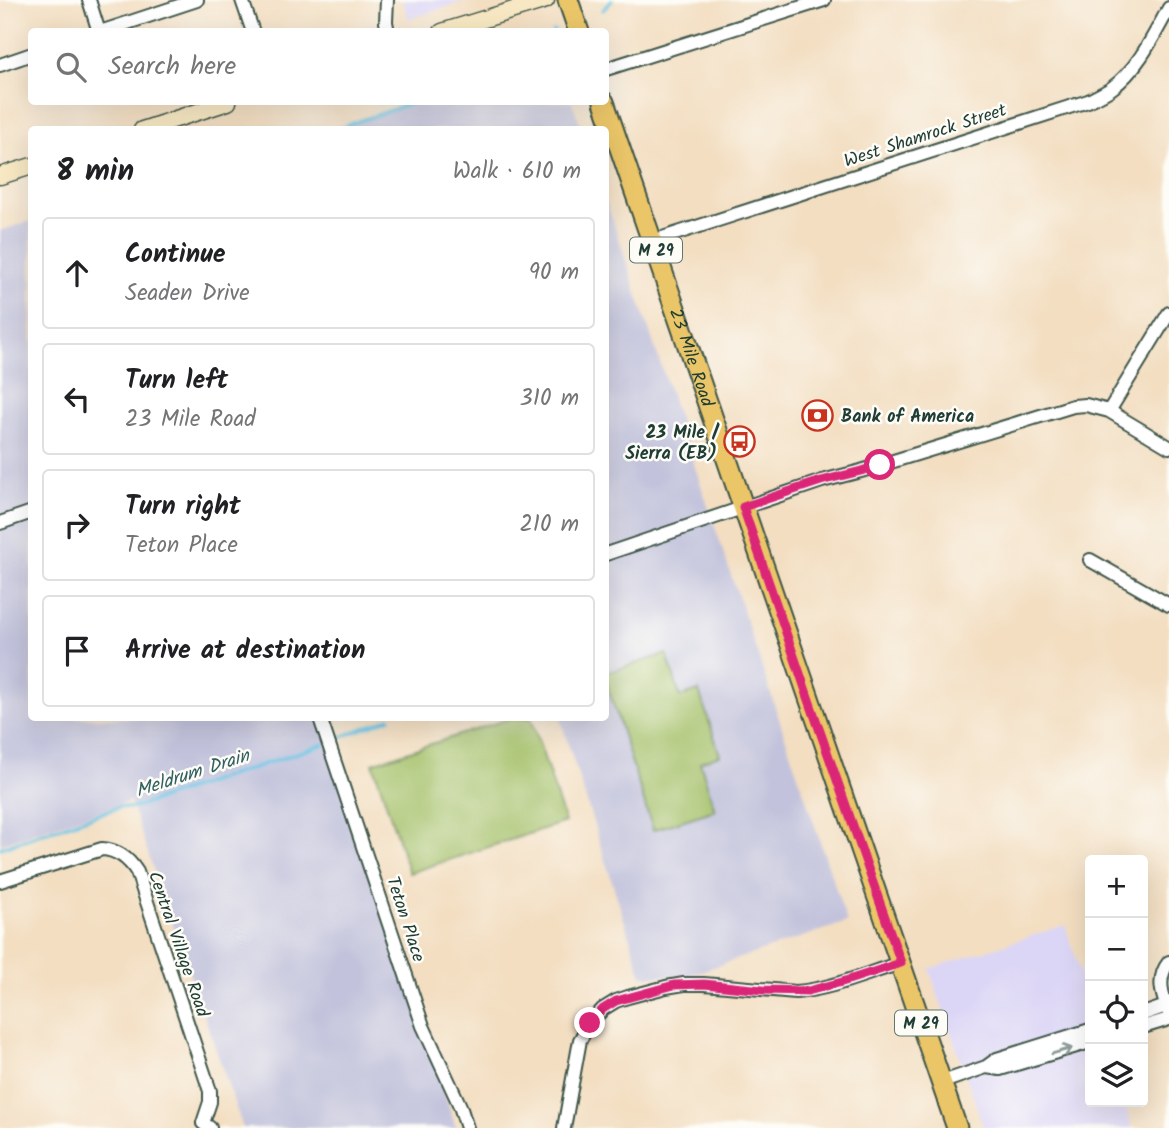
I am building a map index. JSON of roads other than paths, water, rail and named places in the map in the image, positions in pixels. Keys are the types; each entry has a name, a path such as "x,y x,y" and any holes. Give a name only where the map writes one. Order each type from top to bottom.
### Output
{"main road":[{"path":"568,0 578,28"},
{"name":"23 Mile Road","path":"605,105 957,1128"}],"street":[{"path":"89,0 98,28"},
{"path":"111,28 197,0"},
{"path":"242,0 252,28"},
{"path":"387,0 387,28"},
{"path":"455,28 546,0"},
{"path":"609,68 824,0"},
{"name":"West Shamrock Street","path":"653,241 1088,101 1111,88 1129,70 1169,8"},
{"path":"0,65 28,55"},
{"path":"154,126 219,105"},
{"path":"0,176 28,167"},
{"path":"1109,411 1169,313"},
{"path":"609,553 821,481 1073,406 1086,405 1109,411 1169,447"},
{"path":"0,523 28,513"},
{"path":"1090,560 1169,605"},
{"name":"Teton Place","path":"321,721 423,1026 460,1106 467,1128"},
{"name":"Central Village Road","path":"0,881 102,849 116,852 132,864 137,872 210,1091 210,1102 201,1126"},
{"path":"1168,1013 1161,988 1161,973 1169,962"},
{"path":"564,1128 580,1040 596,1016 616,1001 684,984 808,991 901,963"},
{"path":"1148,1014 1168,1013"},
{"path":"1148,1024 1168,1013"},
{"path":"940,1083 985,1067 997,1059 1020,1057 1085,1038"}],"waterway":[{"name":"Meldrum Drain","path":"603,10 612,0"},
{"name":"Meldrum Drain","path":"347,126 406,105"},
{"name":"Meldrum Drain","path":"331,741 382,721"},
{"name":"Meldrum Drain","path":"0,848 119,807 133,808 324,744"}],"place":[{"name":"Bank of America","path":"818,416"},
{"name":"23 Mile / Sierra (EB)","path":"740,442"}]}
